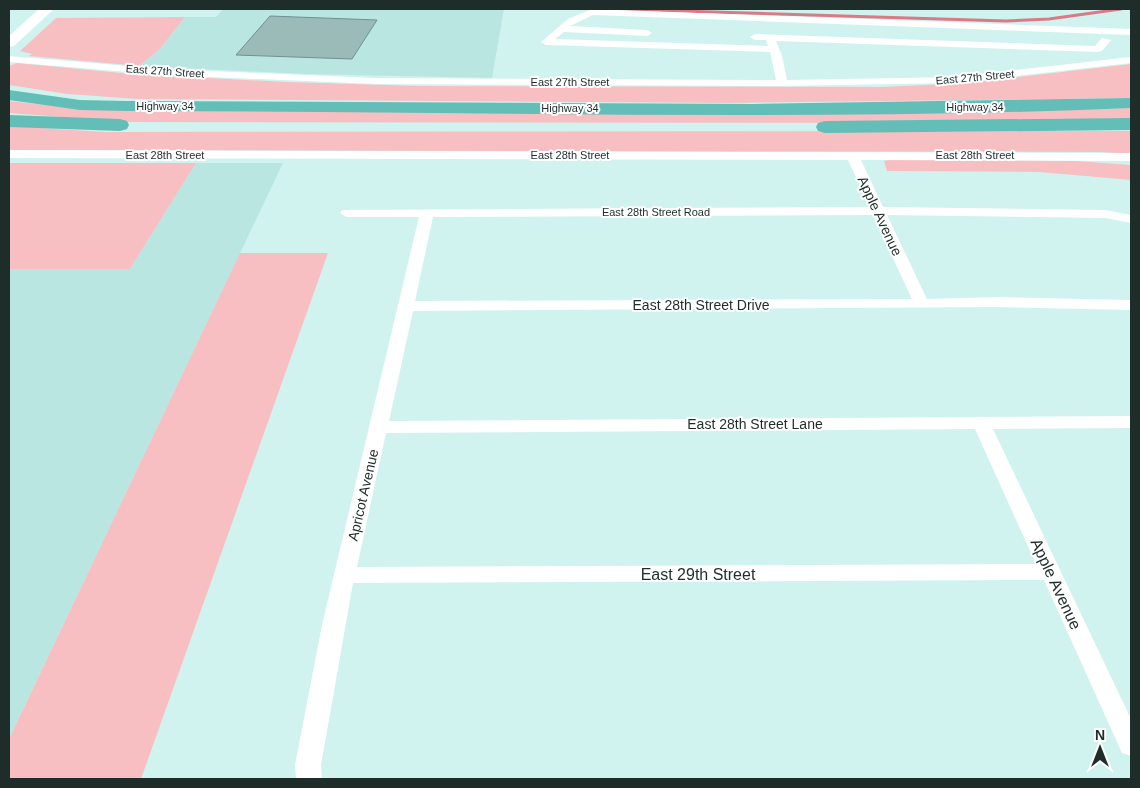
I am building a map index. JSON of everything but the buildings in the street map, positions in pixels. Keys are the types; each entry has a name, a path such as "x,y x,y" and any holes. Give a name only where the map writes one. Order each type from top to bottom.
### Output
{"highway":[{"path":"9,90 44,97 151,106"},
{"name":"Highway 34","path":"9,95 80,105 151,106 545,108 997,107 1131,104"},
{"path":"9,117 53,123"},
{"name":"Highway 34","path":"9,121 140,125"},
{"name":"Highway 34","path":"528,126 965,127 1131,124"}],"main road":[{"path":"9,43 47,9"}],"street":[{"path":"773,49 546,42 571,21 768,28 1131,32"},
{"path":"768,28 773,49 777,56 782,83"},
{"path":"740,36 768,28 1098,49 1106,40 1131,42"},
{"path":"560,29 660,33"},
{"name":"East 27th Street","path":"9,59 164,72 375,81 782,83 955,80 1131,60"},
{"name":"East 28th Street","path":"9,154 1131,157"},
{"name":"Apple Avenue","path":"852,155 922,304"},
{"name":"East 28th Street Road","path":"347,213 964,211 1105,214 1131,220"},
{"name":"Apricot Avenue","path":"309,779 310,756 345,575 427,213"},
{"name":"East 28th Street Drive","path":"406,306 997,302 1131,305"},
{"name":"Apple Avenue","path":"981,422 1131,745"},
{"name":"East 28th Street Lane","path":"378,427 1131,422"},
{"name":"East 29th Street","path":"345,575 1051,572"}],"shaded area":[{"path":"223,9 504,9 492,78 305,74 139,66 159,50 185,17 216,17"},
{"path":"185,17 159,50 139,66 29,56 32,54 20,51 56,18"},
{"path":"17,63 132,74 287,82 419,86 884,87 966,83 1131,64 1131,98 730,103 138,99 67,94 9,85 9,66"},
{"path":"9,101 64,107 1027,110 1131,108 1131,119 960,123 129,122 9,113"},
{"path":"9,126 106,132 1131,131 1131,154 1100,152 9,150"},
{"path":"892,159 1077,161 1131,165 1131,180 1039,172 887,171 884,161"},
{"path":"9,163 196,163 130,269 9,269"},
{"path":"196,163 283,163 9,739 9,269 130,269"},
{"path":"240,253 328,253 141,779 9,779 9,739"}],"waterway":[{"path":"613,9 1006,21 1049,19 1121,9"}]}
